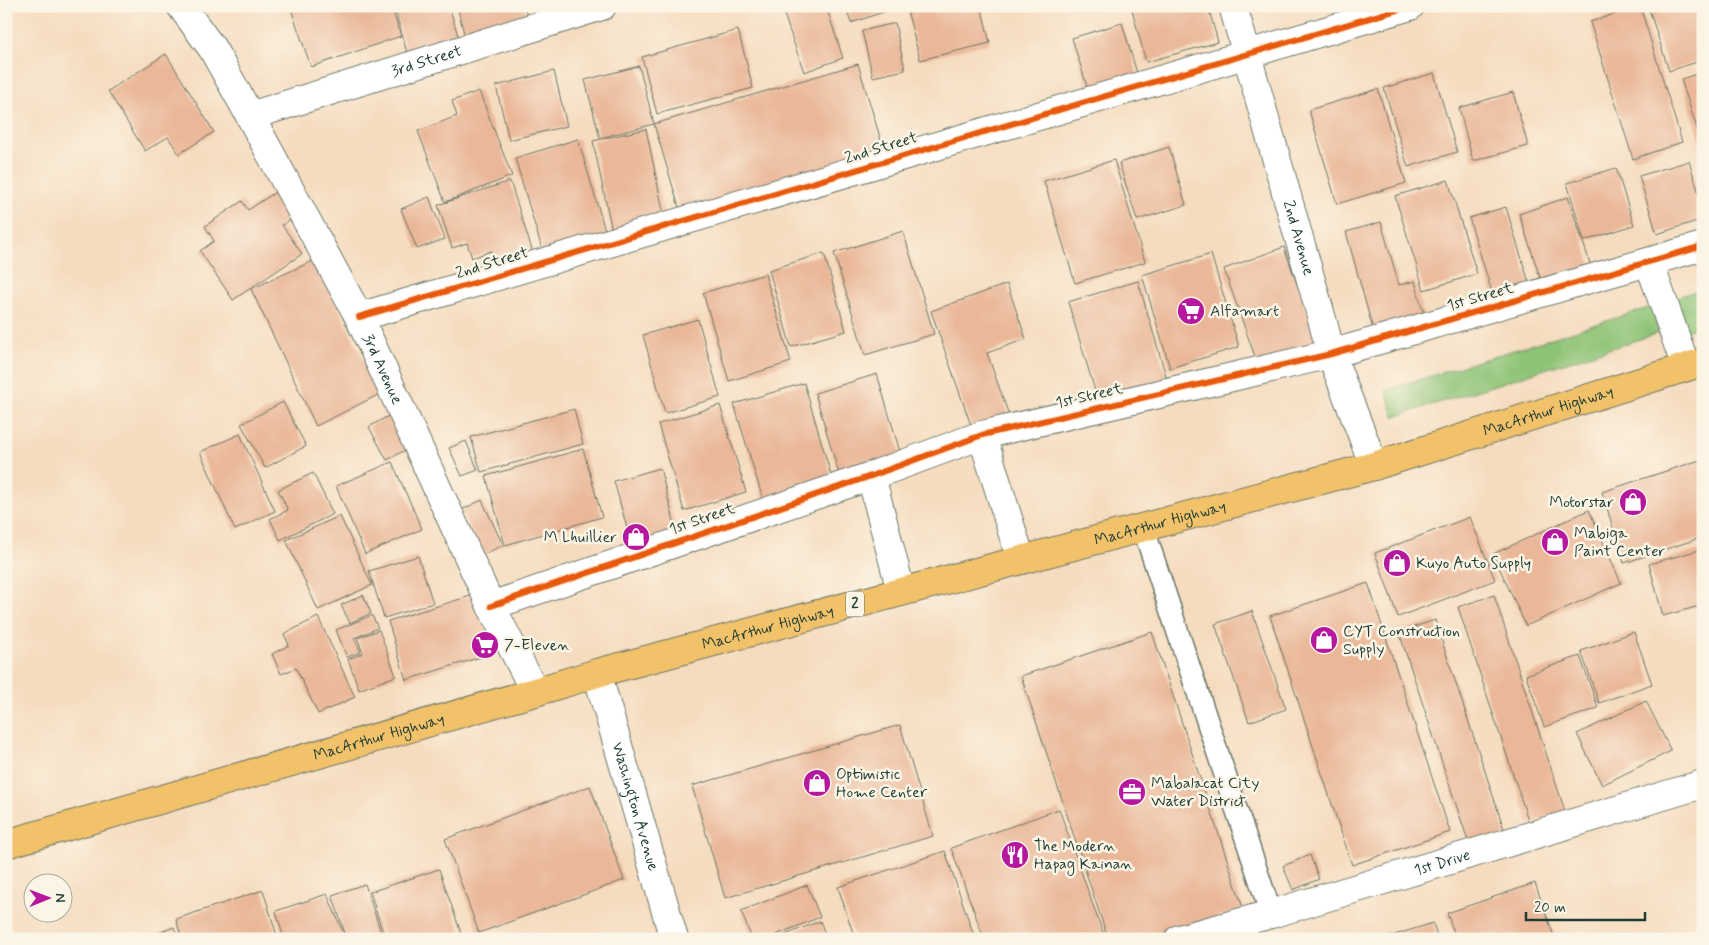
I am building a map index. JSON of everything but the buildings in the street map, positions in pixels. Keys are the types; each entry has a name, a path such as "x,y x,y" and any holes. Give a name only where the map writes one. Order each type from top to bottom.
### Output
{"highway":[{"name":"MacArthur Highway","path":"6,844 597,673 1374,466 1694,365"}],"street":[{"name":"3rd Avenue","path":"181,6 212,48 359,317 491,606 535,692"},
{"name":"3rd Street","path":"250,116 602,6"},
{"name":"2nd Avenue","path":"1233,6 1331,354 1374,466"},
{"name":"2nd Street","path":"359,317 1410,6"},
{"name":"1st Street","path":"491,606 871,476 982,435 1331,354 1703,246"},
{"path":"1649,262 1694,365"},
{"path":"982,435 1021,560"},
{"path":"871,476 902,591"},
{"name":"Washington Avenue","path":"597,673 674,939"},
{"name":"1st Drive","path":"1179,939 1270,914 1703,784"}],"lane":[{"path":"1143,527 1270,914"}],"green space":[{"path":"1703,289 1703,325 1684,332 1673,298"},
{"path":"1651,307 1659,333 1394,417 1386,390"}],"cycle path":[{"path":"359,317 1410,6"},
{"path":"491,606 871,476 982,435 1331,354 1703,246"}],"place":[{"name":"Alfamart","path":"1191,311"},
{"name":"Motorstar","path":"1633,502"},
{"name":"M Lhuillier","path":"636,537"},
{"name":"Mabiga Paint Center","path":"1555,542"},
{"name":"Kuyo Auto Supply","path":"1397,563"},
{"name":"CYT Construction Supply","path":"1324,640"},
{"name":"7-Eleven","path":"485,645"},
{"name":"Optimistic Home Center","path":"817,783"},
{"name":"Mabalacat City Water District","path":"1132,792"},
{"name":"The Modern Hapag Kainan","path":"1015,855"}]}
